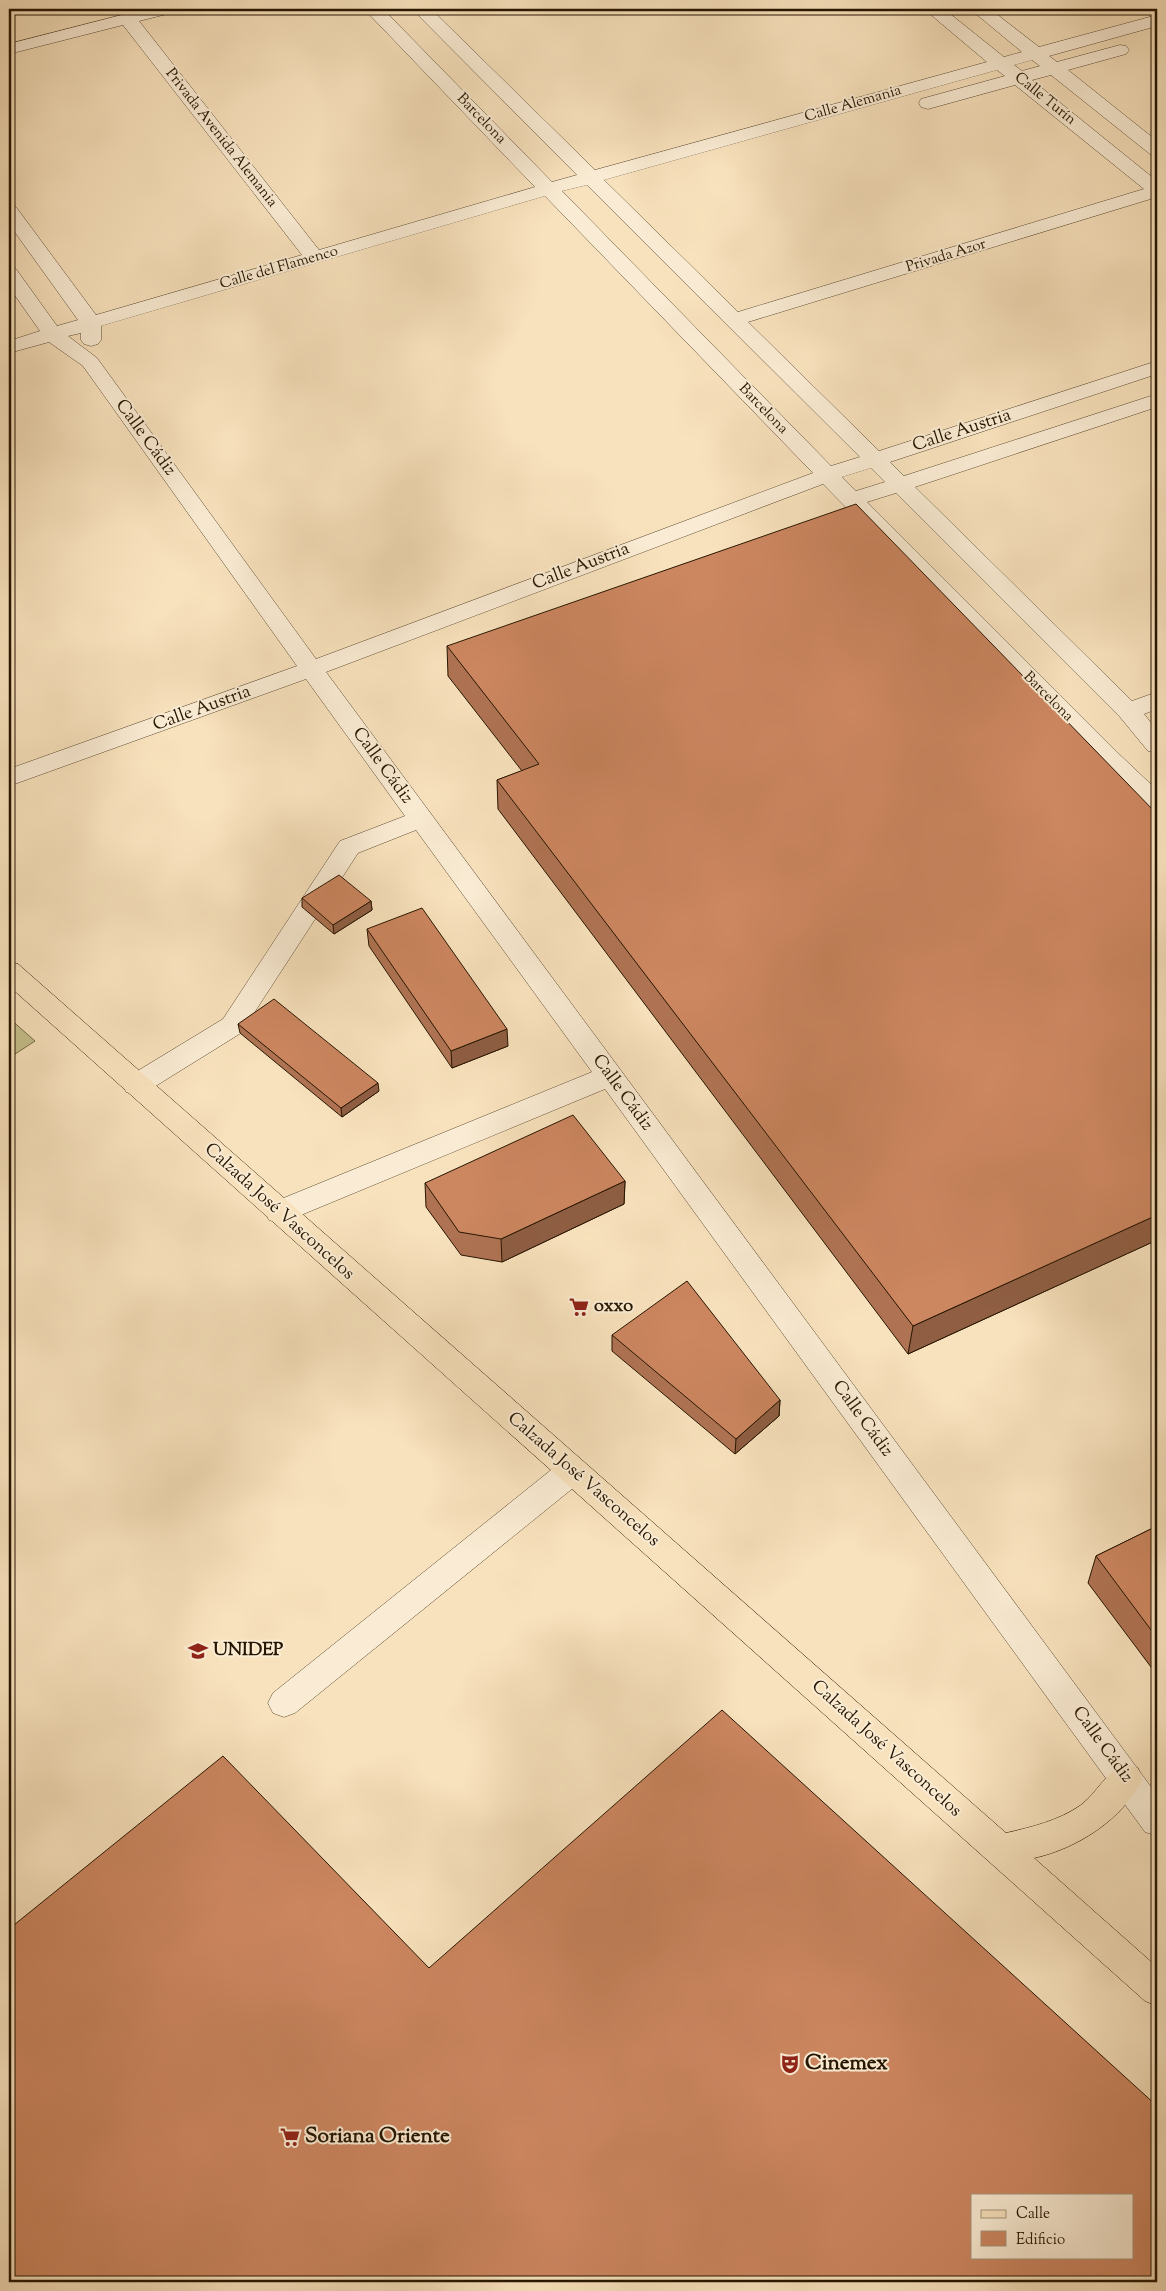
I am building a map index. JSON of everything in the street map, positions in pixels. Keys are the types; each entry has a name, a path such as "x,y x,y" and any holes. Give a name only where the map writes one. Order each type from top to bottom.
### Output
{"main road":[{"name":"Calzada José Vasconcelos","path":"9,971 1157,1989"},
{"path":"1001,1850 1050,1839 1093,1815 1126,1779"}],"street":[{"path":"9,49 165,9"},
{"name":"Barcelona","path":"374,9 827,475 1111,761 1157,804"},
{"name":"Barcelona","path":"421,9 1128,712 1157,745"},
{"name":"Calle Turín","path":"933,9 1157,191"},
{"name":"Calle Turín","path":"979,9 1157,150"},
{"name":"Privada Avenida Alemania","path":"128,19 314,257"},
{"name":"Calle Alemania","path":"552,192 590,177 1157,20"},
{"name":"Calle Alemania","path":"913,107 1139,45"},
{"path":"552,192 605,191 778,144"},
{"name":"Privada Azor","path":"734,320 1157,191"},
{"name":"Calle del Flamenco","path":"9,346 314,257 552,192"},
{"path":"9,211 91,323 90,362"},
{"name":"Calle Cádiz","path":"9,273 52,334 90,362 311,669 1157,1821"},
{"name":"Calle Austria","path":"9,778 311,669 827,475 1157,367"},
{"name":"Calle Austria","path":"852,500 1157,400"},
{"path":"1128,712 1157,700"},
{"path":"136,1085 232,1026 349,847 421,819"},
{"path":"279,1212 610,1076"},
{"path":"284,1703 572,1471"}],"shaded area":[{"path":"9,1018 35,1041 9,1058"}],"building":[{"path":"856,504 1157,814 1157,1215 913,1326 497,780 539,764 447,646"},
{"path":"339,875 371,901 333,925 302,898"},
{"path":"422,908 507,1029 451,1051 367,929"},
{"path":"274,999 378,1083 341,1108 238,1024"},
{"path":"573,1115 625,1181 501,1239 459,1232 425,1183"},
{"path":"687,1281 780,1400 736,1439 612,1335"},
{"path":"1157,1526 1157,1638 1096,1556"},
{"path":"722,1710 1157,2106 1157,2282 9,2282 9,1929 223,1756 429,1968"}],"place":[{"name":"oxxo","path":"579,1307"},
{"name":"UNIDEP","path":"198,1651"},
{"name":"Cinemex","path":"790,2064"},
{"name":"Soriana Oriente","path":"290,2137"}]}
